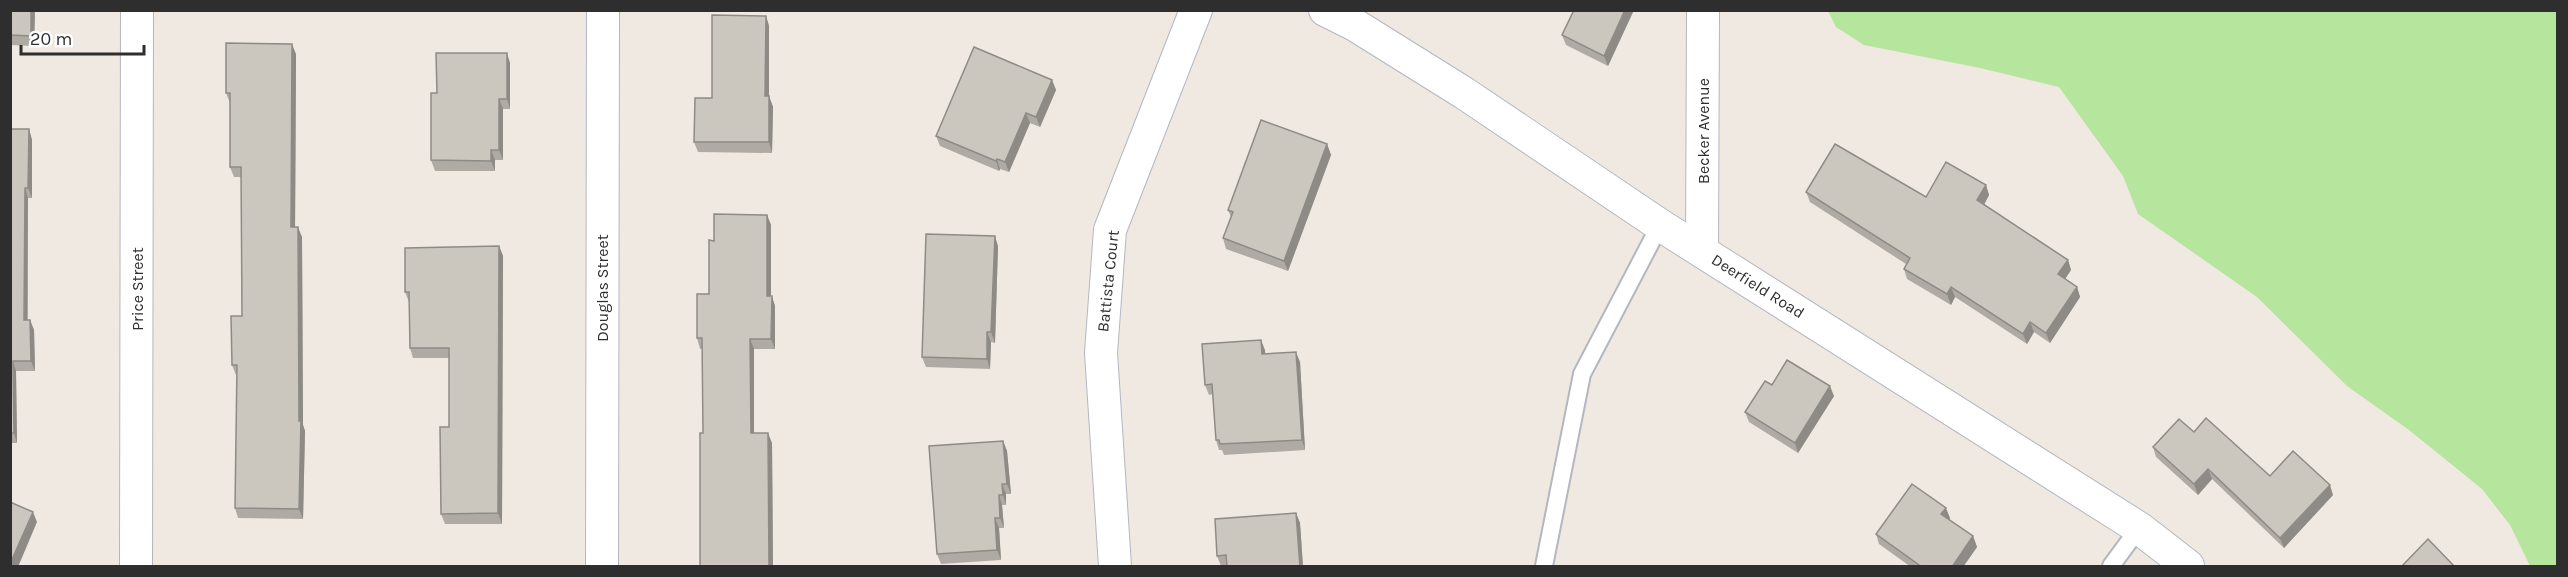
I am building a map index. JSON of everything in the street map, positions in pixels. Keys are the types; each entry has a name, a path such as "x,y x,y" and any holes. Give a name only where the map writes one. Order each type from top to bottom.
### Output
{"street":[{"name":"Price Street","path":"136,567 137,10"},
{"name":"Douglas Street","path":"602,567 603,10"},
{"name":"Battista Court","path":"1115,567 1101,353 1110,230 1196,10"},
{"name":"Deerfield Road","path":"1325,10 1355,25 1464,93 1660,225 2139,528 2188,567"},
{"name":"Becker Avenue","path":"1702,251 1703,10"}],"lane":[{"path":"1544,567 1582,374 1660,225"},
{"path":"2111,567 2139,528"}],"green space":[{"path":"1828,11 2557,11 2557,566 2530,566 2510,525 2482,489 2409,430 2347,386 2257,297 2138,214 2123,176 2059,87 1980,68 1864,45 1836,27"}],"building":[{"path":"10,10 31,10 31,36 10,35"},
{"path":"1574,10 1625,10 1604,56 1562,35"},
{"path":"712,15 766,16 765,96 769,96 769,142 694,142 695,98 712,98"},
{"path":"226,43 292,44 291,227 298,227 299,421 301,421 299,509 235,508 237,365 232,365 231,316 242,316 241,167 230,167 230,93 226,93"},
{"path":"974,47 1052,80 1036,117 1026,113 1005,162 997,159 996,161 936,136"},
{"path":"436,53 507,53 507,99 499,99 499,150 491,150 491,161 431,160 431,93 437,93"},
{"path":"1261,120 1327,144 1284,261 1223,238 1233,212 1228,210"},
{"path":"10,129 29,129 28,188 25,188 24,320 30,320 31,361 13,361 14,433 10,433"},
{"path":"1835,144 1926,197 1946,162 1986,185 1977,200 2068,260 2058,274 2077,287 2046,333 2030,322 2023,334 1951,287 1947,294 1904,269 1910,258 1806,192"},
{"path":"714,214 767,215 767,296 772,296 771,339 750,339 751,433 768,433 769,567 700,567 700,433 703,433 702,338 697,338 697,294 709,294 709,240 714,241"},
{"path":"926,234 995,236 991,332 987,332 987,359 922,357"},
{"path":"499,246 498,513 441,514 440,427 449,427 449,348 410,348 409,292 405,292 405,248"},
{"path":"1261,340 1262,354 1296,352 1302,440 1220,444 1219,440 1216,440 1212,384 1205,385 1202,344"},
{"path":"1787,360 1830,386 1795,443 1745,412 1765,381 1772,385"},
{"path":"2206,418 2270,476 2293,451 2330,485 2280,538 2208,469 2194,484 2153,447 2179,419 2194,432"},
{"path":"1003,441 1007,484 1002,484 1003,495 999,495 1000,518 995,518 997,550 937,554 929,446"},
{"path":"1912,484 1946,508 1941,514 1973,536 1952,567 1922,567 1876,534"},
{"path":"10,502 33,512 10,564"},
{"path":"1296,513 1300,567 1227,567 1226,555 1217,556 1215,519"},
{"path":"2428,539 2455,567 2401,567"}]}
